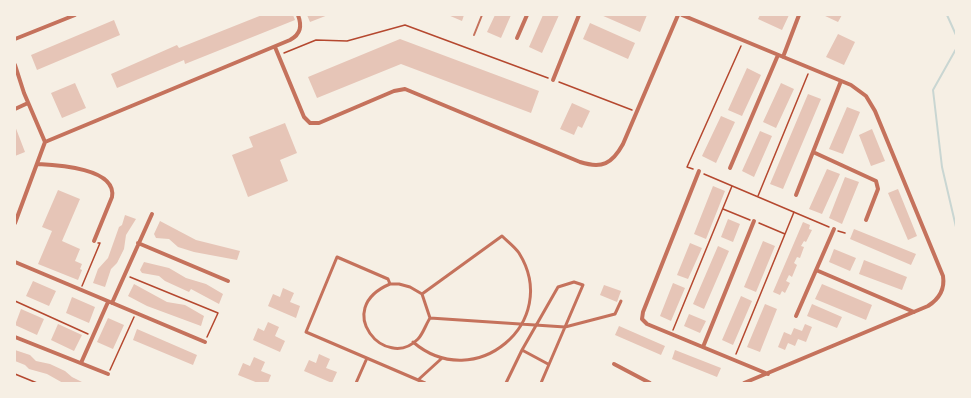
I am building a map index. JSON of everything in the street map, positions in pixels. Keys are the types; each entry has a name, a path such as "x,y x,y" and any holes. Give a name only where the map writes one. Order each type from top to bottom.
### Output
{"street":[{"path":"15,39 75,15"},
{"path":"45,142 290,40 297,35 301,26 298,15"},
{"path":"517,38 527,15"},
{"path":"553,80 579,15"},
{"path":"275,47 304,118 312,123 319,123 396,90 405,89 580,162 599,166 609,162 620,150 678,15"},
{"path":"682,15 810,68 862,92 874,108 942,273 944,285 939,297 928,306 744,383"},
{"path":"783,57 799,15"},
{"path":"730,168 778,55"},
{"path":"15,66 28,103 45,142 15,223"},
{"path":"796,195 840,81"},
{"path":"15,109 28,103"},
{"path":"813,152 872,178 877,183 878,188 866,220"},
{"path":"38,164 74,167 103,178 110,183 113,189 112,197 94,241"},
{"path":"699,171 643,312 642,319 646,323 768,374"},
{"path":"81,363 152,214"},
{"path":"703,347 754,221"},
{"path":"796,316 834,229"},
{"path":"413,342 442,359 468,360 491,354 509,342 521,325 528,310 530,291 528,272 519,252 502,236 422,294"},
{"path":"138,243 228,281"},
{"path":"390,284 388,279 337,257 306,332 425,383"},
{"path":"15,262 205,342"},
{"path":"816,270 914,312"},
{"path":"506,383 522,350 558,287 574,282 583,285 541,383"},
{"path":"390,284 399,284 410,287 422,294 430,318 418,339 407,346 394,348 384,346 376,341 368,332 364,320 365,307 370,296 377,290 390,284"},
{"path":"430,318 565,327 615,314 621,301"},
{"path":"15,337 108,374"},
{"path":"522,350 548,364"},
{"path":"356,383 367,358"},
{"path":"414,383 442,359"},
{"path":"614,364 650,383"}],"lane":[{"path":"474,35 482,15"}],"path":[{"path":"278,55 316,40 348,41 405,25 637,112"},
{"path":"743,40 688,167 845,234"},
{"path":"758,196 810,68"},
{"path":"672,334 732,186"},
{"path":"734,359 794,212"},
{"path":"80,290 100,243 94,241"},
{"path":"124,275 218,313 205,342"},
{"path":"15,301 93,336"},
{"path":"108,374 136,314"},
{"path":"15,374 37,383"}],"building":[{"path":"262,15 293,15 295,20 185,64 184,60 117,88 111,74 177,45 179,48"},
{"path":"307,15 328,15 310,22"},
{"path":"448,15 464,15 462,21"},
{"path":"495,15 511,15 501,38 487,32"},
{"path":"543,15 559,15 542,53 529,47"},
{"path":"601,15 647,15 640,32"},
{"path":"760,15 789,15 782,30 758,19"},
{"path":"823,15 842,15 838,22"},
{"path":"114,20 120,35 37,70 31,55"},
{"path":"590,23 635,43 628,59 583,39"},
{"path":"838,34 855,42 844,65 826,57"},
{"path":"400,39 539,91 531,113 401,64 317,98 308,77"},
{"path":"747,68 761,75 742,116 728,110"},
{"path":"75,83 86,108 62,118 51,93"},
{"path":"781,83 794,89 776,128 763,122"},
{"path":"808,94 821,99 783,189 770,184"},
{"path":"572,103 590,111 582,128 578,126 574,135 560,129"},
{"path":"847,107 860,112 843,154 829,149"},
{"path":"721,116 735,122 716,163 702,156"},
{"path":"285,123 297,153 280,160 288,181 248,197 232,155 253,147 249,137"},
{"path":"15,126 25,152 15,156"},
{"path":"872,129 885,161 871,166 859,135"},
{"path":"760,131 772,136 754,177 742,171"},
{"path":"827,169 840,174 822,214 809,209"},
{"path":"845,177 859,182 842,224 829,218"},
{"path":"713,186 725,191 706,239 694,234"},
{"path":"898,189 917,236 908,240 888,193"},
{"path":"58,190 80,199 62,241 80,249 75,261 82,264 80,269 82,270 78,280 38,264 52,231 42,227"},
{"path":"125,215 136,219 126,235 124,249 117,263 111,269 105,287 93,283 98,269 108,258"},
{"path":"728,219 740,224 733,242 721,237"},
{"path":"160,221 196,240 240,251 237,260 194,252 178,247 169,239 156,238 154,234"},
{"path":"803,222 810,225 809,229 812,230 806,242 804,241 801,246 804,247 800,258 797,257 794,263 797,265 792,277 789,275 786,281 790,283 785,293 782,291 780,295 773,292"},
{"path":"854,229 916,254 911,265 850,239"},
{"path":"763,241 775,246 756,292 744,287"},
{"path":"690,243 702,248 688,279 677,275"},
{"path":"718,246 729,251 704,309 693,304"},
{"path":"834,249 856,258 850,271 829,262"},
{"path":"864,260 907,277 902,290 859,274"},
{"path":"144,262 169,268 186,278 206,284 223,294 219,304 191,289 189,292 165,281 159,276 142,273 140,270"},
{"path":"33,281 56,291 49,306 26,296"},
{"path":"673,283 685,288 671,321 660,316"},
{"path":"134,284 167,302 185,305 204,316 201,326 147,306 128,296"},
{"path":"822,284 872,305 866,320 815,299"},
{"path":"604,285 621,291 617,302 600,295"},
{"path":"283,288 294,293 290,302 300,306 296,318 268,306 273,294 280,297"},
{"path":"741,296 752,301 733,345 722,340"},
{"path":"72,297 95,307 89,323 66,313"},
{"path":"765,304 777,309 760,352 747,347"},
{"path":"812,304 842,317 837,328 807,316"},
{"path":"21,309 44,319 37,335 15,325"},
{"path":"689,314 706,321 700,333 684,326"},
{"path":"108,318 124,325 113,349 97,342"},
{"path":"268,322 279,327 275,336 285,341 280,352 253,340 258,328 264,331"},
{"path":"58,324 82,335 74,351 51,340"},
{"path":"805,324 812,327 806,342 798,339 795,346 788,343 785,350 778,347 784,332 791,335 794,328 802,331"},
{"path":"619,326 665,346 661,355 615,335"},
{"path":"137,329 197,355 193,365 133,340"},
{"path":"15,350 30,355 36,361 50,364 65,371 72,377 82,382 90,383 63,383 47,374 29,369 25,365 15,361"},
{"path":"675,350 721,368 717,377 672,359"},
{"path":"319,354 330,359 326,368 337,372 332,383 304,371 309,360 316,363"},
{"path":"254,357 265,362 261,371 271,375 268,383 258,383 238,375 243,363 250,366"}],"waterway":[{"path":"947,15 956,35"},
{"path":"956,49 933,90 942,167 956,227"}]}
